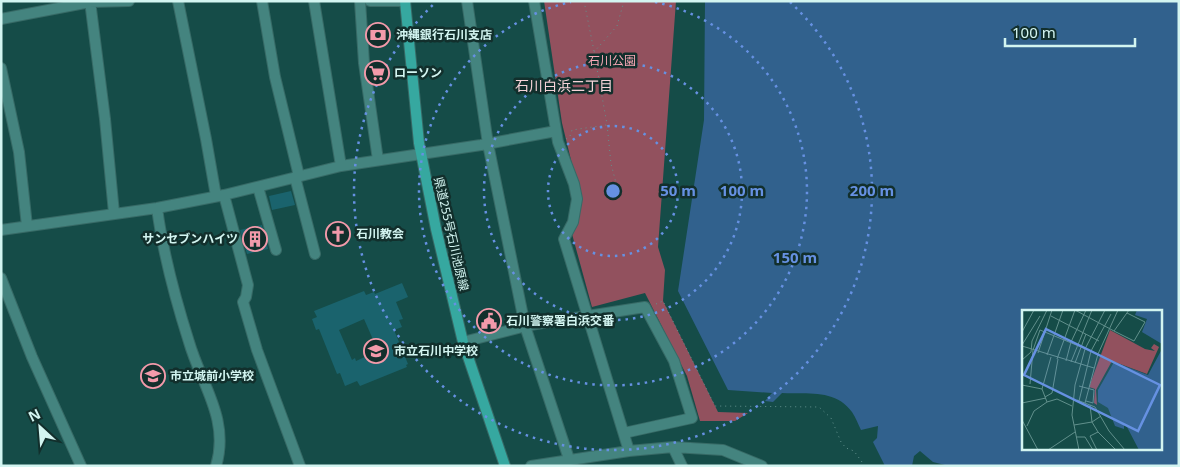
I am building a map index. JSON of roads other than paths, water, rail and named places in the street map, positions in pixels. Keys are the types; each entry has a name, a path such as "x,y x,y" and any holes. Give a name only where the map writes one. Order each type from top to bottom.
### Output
{"main road":[{"name":"県道255号石川池原線","path":"404,1 421,154 436,229 464,342 505,466"}],"street":[{"path":"1,19 90,2 129,1"},
{"path":"178,1 206,139 220,196 248,286 246,298 243,302 260,359 300,466"},
{"path":"262,1 276,77 315,254"},
{"path":"314,1 341,166"},
{"path":"360,1 364,62 378,160"},
{"path":"370,1 404,1"},
{"path":"467,1 488,144 526,326 569,459"},
{"path":"534,1 558,142 574,184 577,199 574,222 564,239 629,451"},
{"path":"90,2 105,119 114,213"},
{"path":"1,68 19,152 27,226"},
{"path":"1,230 157,208 220,196 341,166 488,144 556,131"},
{"path":"258,186 276,250"},
{"path":"157,208 162,244 184,328 217,414 220,446 216,466"},
{"path":"1,278 32,357 81,466"},
{"path":"464,342 526,326 646,307 674,360 692,418 624,434"},
{"path":"531,466 569,459 673,447 724,450 762,466"},
{"path":"673,447 682,466"}],"water":[{"path":"705,1 1179,1 1179,466 944,466 933,462 920,451 914,456 912,466 885,466 873,442 877,438 878,426 861,430 852,412 838,399 811,393 782,393 773,402 765,401 772,393 728,390 678,291 704,120"}],"place":[{"name":"沖縄銀行石川支店","path":"378,35"},
{"name":"ローソン","path":"377,73"},
{"name":"石川教会","path":"338,234"},
{"name":"サンセブンハイツ","path":"255,239"},
{"name":"石川警察署白浜交番","path":"489,321"},
{"name":"市立石川中学校","path":"376,351"},
{"name":"市立城前小学校","path":"153,376"}],"district":[{"name":"石川白浜二丁目","path":"564,86"}],"park label":[{"name":"石川公園","path":"612,61"}]}
